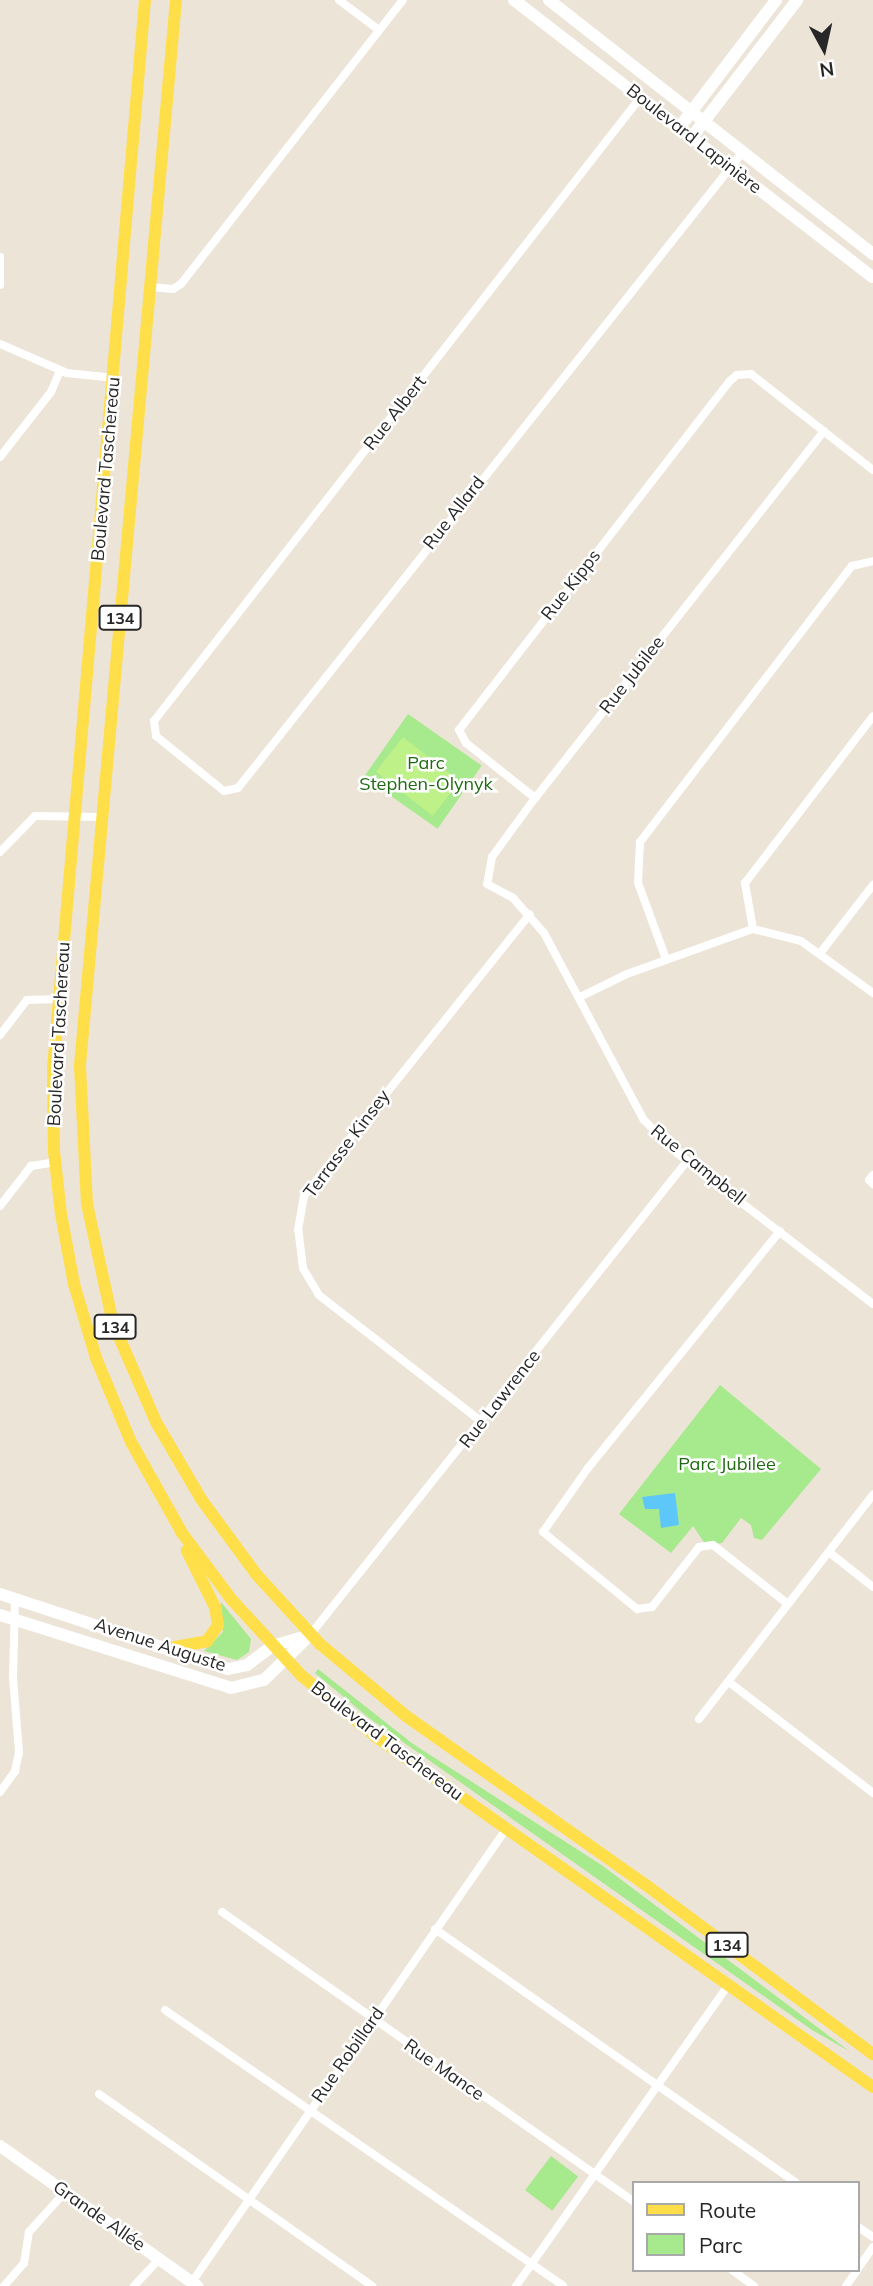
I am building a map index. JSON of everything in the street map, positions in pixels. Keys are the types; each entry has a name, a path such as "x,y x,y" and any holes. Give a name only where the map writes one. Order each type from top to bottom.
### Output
{"main road":[{"name":"Boulevard Taschereau","path":"145,0 115,378 52,1084 55,1162 66,1245 85,1324 116,1410 155,1489 199,1558 286,1661 362,1726 873,2087"},
{"name":"Boulevard Taschereau","path":"176,0 79,1093 85,1188 101,1279 125,1353 174,1457 229,1539 310,1635 406,1716 605,1855 873,2054"},
{"name":"Boulevard Lapinière","path":"514,0 873,277"},
{"name":"Boulevard Lapinière","path":"549,0 873,254"},
{"path":"679,128 776,0"},
{"path":"692,137 797,0"},
{"path":"155,1489 218,1617 216,1631 207,1641 169,1648"},
{"name":"Avenue Auguste","path":"0,1594 231,1670 245,1666 272,1646 310,1635"},
{"name":"Avenue Auguste","path":"0,1615 226,1688 255,1684 286,1661 310,1635"},
{"name":"Grande Allée","path":"2,2150 195,2284"}],"street":[{"path":"339,0 379,30"},
{"path":"151,287 173,289 181,284 402,0"},
{"name":"Rue Albert","path":"152,729 640,98"},
{"name":"Rue Allard","path":"152,729 224,791 237,790 742,153"},
{"path":"0,257 0,285"},
{"path":"0,344 60,371 115,378"},
{"path":"0,457 51,392 60,371"},
{"name":"Rue Kipps","path":"535,798 466,743 459,730 730,381 745,373 754,377 824,431"},
{"path":"824,431 873,470"},
{"name":"Rue Jubilee","path":"530,914 487,884 492,857 535,798 824,431"},
{"path":"666,959 638,883 640,842 852,566 873,561"},
{"path":"753,929 745,883 873,716"},
{"path":"0,852 32,817 102,817"},
{"path":"821,952 873,885"},
{"name":"Rue Campbell","path":"530,914 580,997 615,1071 643,1120 687,1161 873,1304"},
{"name":"Terrasse Kinsey","path":"482,1422 390,1355 319,1295 303,1268 298,1230 304,1196 530,914"},
{"path":"580,997 666,959 753,929 801,941 821,952 873,993"},
{"path":"0,1035 27,1000 58,999"},
{"name":"Rue Lawrence","path":"310,1635 687,1161"},
{"path":"0,1206 31,1166 55,1162"},
{"path":"873,1175 869,1180 873,1184"},
{"path":"780,1231 586,1471 543,1532 637,1609 652,1607 699,1547 713,1545 788,1604"},
{"path":"699,1719 873,1495"},
{"path":"829,1552 873,1587"},
{"path":"0,1792 15,1771 19,1752 13,1676 15,1598"},
{"path":"729,1682 873,1793"},
{"name":"Rue Robillard","path":"195,2284 248,2199 506,1829"},
{"name":"Rue Mance","path":"222,1912 632,2200"},
{"path":"435,1929 793,2181"},
{"path":"516,2286 728,1985"},
{"path":"165,2010 563,2286"},
{"path":"99,2094 372,2286"},
{"path":"4,2286 24,2263 29,2232 65,2192"},
{"path":"859,2267 873,2247"},
{"path":"134,2286 159,2259"},
{"path":"735,2272 754,2286"}],"green space":[{"name":"Parc Stephen-Olynyk","path":"408,714 482,766 438,829 364,777"},
{"path":"403,737 460,781 433,816 376,772"},
{"name":"Parc Jubilee","path":"720,1385 821,1469 762,1540 754,1538 751,1525 741,1518 722,1543 706,1545 693,1526 671,1553 619,1514"},
{"path":"221,1602 251,1639 249,1652 237,1660 204,1651 223,1632"},
{"path":"318,1669 413,1744 603,1866 849,2051 812,2030 369,1718 315,1673"},
{"path":"551,2156 578,2176 552,2211 525,2190"}],"water":[{"path":"675,1493 679,1525 661,1528 659,1509 645,1509 642,1497"}]}
